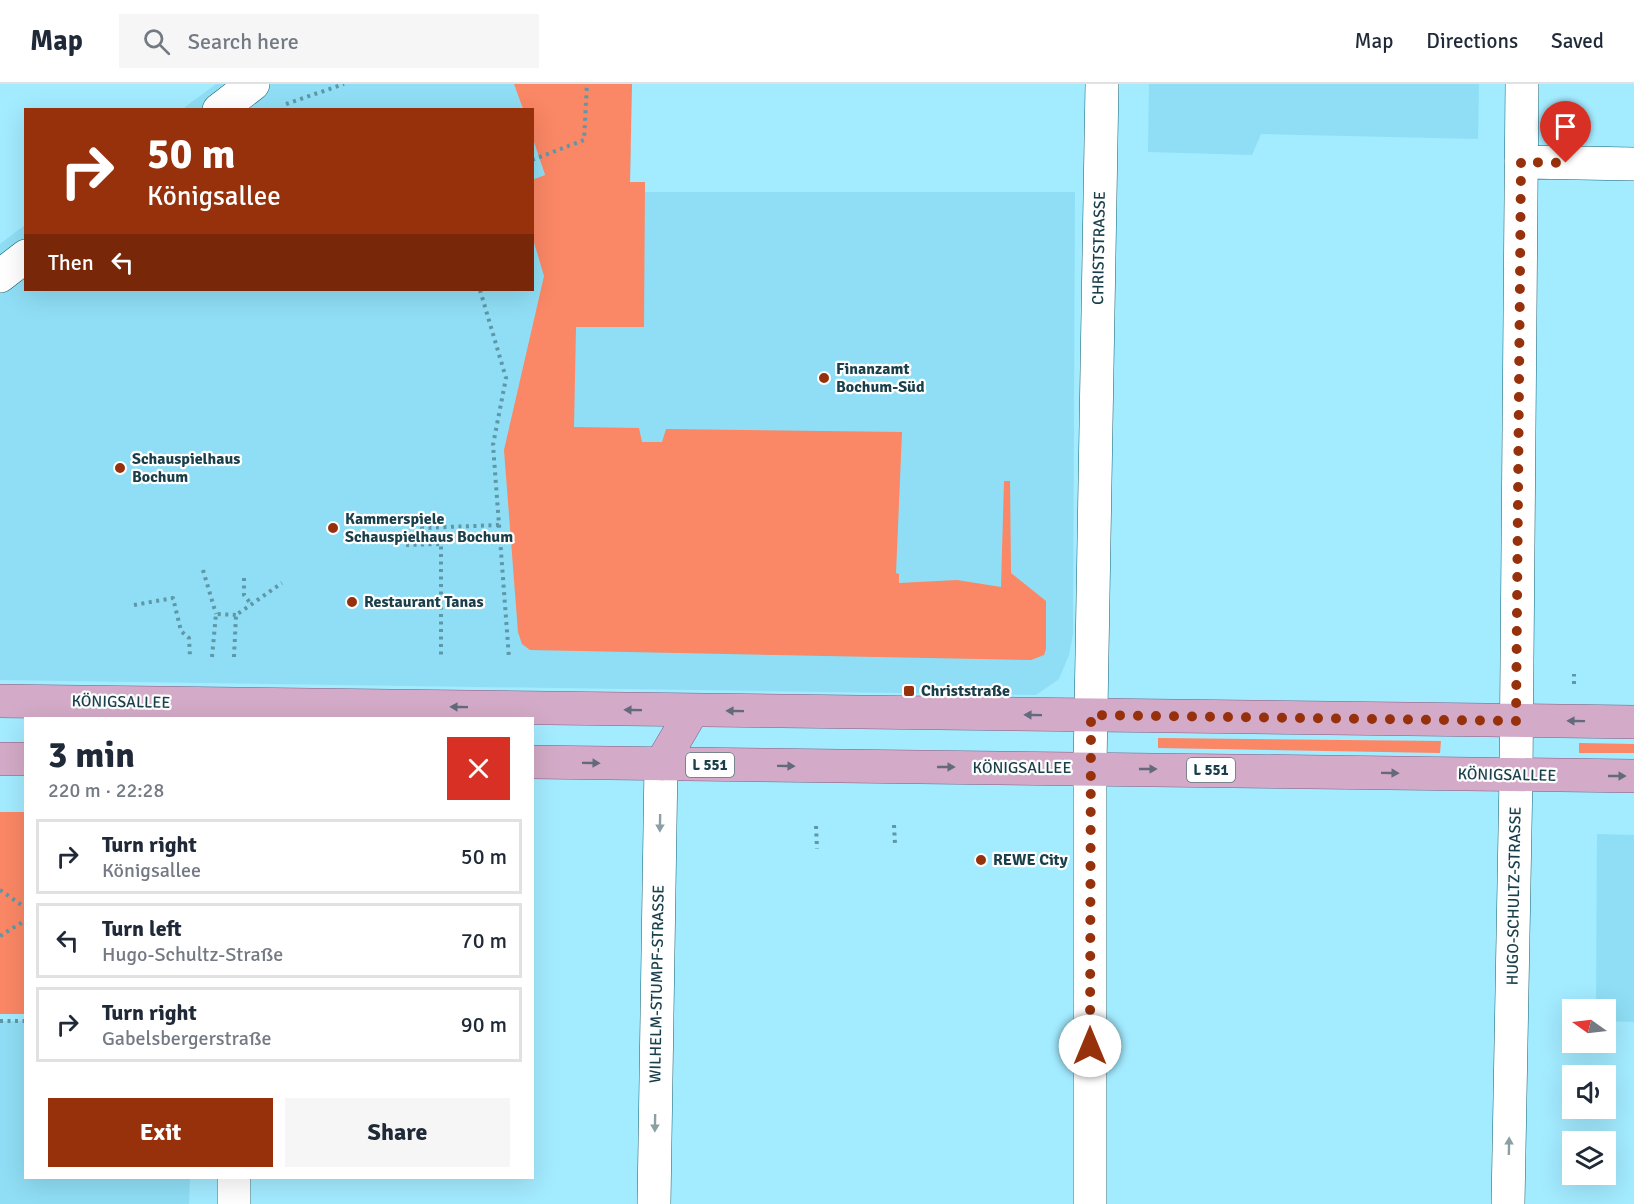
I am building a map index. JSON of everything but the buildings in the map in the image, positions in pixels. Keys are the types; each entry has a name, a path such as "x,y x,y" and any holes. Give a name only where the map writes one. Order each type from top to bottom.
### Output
{"main road":[{"name":"KÖNIGSALLEE","path":"0,701 241,711 692,711 1634,722"},
{"path":"661,764 692,711"},
{"path":"0,759 24,759"},
{"name":"KÖNIGSALLEE","path":"534,762 1634,776"}],"street":[{"path":"222,108 253,84"},
{"name":"CHRISTSTRASSE","path":"1090,1204 1090,768 1102,84"},
{"name":"HUGO-SCHULTZ-STRASSE","path":"1508,1204 1516,776 1521,84"},
{"path":"1521,162 1634,164"},
{"path":"0,276 24,258"},
{"name":"WILHELM-STUMPF-STRASSE","path":"654,1204 661,764"},
{"path":"234,1179 234,1204"}],"path":[{"path":"281,106 344,84"},
{"path":"534,159 584,140 587,84"},
{"path":"480,291 506,378 493,445 509,658"},
{"path":"423,544 422,528 499,525"},
{"path":"406,545 441,544 441,658"},
{"path":"203,570 216,614 212,657"},
{"path":"244,578 244,595 252,604"},
{"path":"216,614 236,615 282,583"},
{"path":"134,605 173,598 181,631 189,638 190,657"},
{"path":"234,657 236,615"},
{"path":"894,825 895,844"},
{"path":"816,826 817,849"},
{"path":"0,890 24,907"},
{"path":"0,936 24,921"},
{"path":"0,1021 24,1021"}],"shaded area":[{"path":"216,84 514,84 523,108 184,108"},
{"path":"514,84 632,84 630,182 645,182 644,327 576,327 574,427 639,428 642,442 662,442 666,429 902,432 896,573 899,574 899,583 957,580 1001,587 1004,481 1010,481 1011,573 1046,601 1044,655 1031,660 530,650 522,644 518,632 504,450 544,276 534,242 534,179 545,175 534,142 534,108 523,108"},
{"path":"1149,84 1479,84 1478,139 1261,134 1252,155 1148,152"},
{"path":"534,142 545,176 631,147 630,182 645,182 645,192 1075,192 1073,634 1069,655 1059,679 1036,695 0,680 0,244 24,226 24,291 534,291"},
{"path":"1158,738 1441,741 1440,753 1158,748"},
{"path":"1579,743 1634,744 1634,753 1579,753"},
{"path":"0,812 24,812 24,1014 0,1014"},
{"path":"1597,834 1634,835 1634,1022 1616,1021 1616,999 1596,999"},
{"path":"0,1021 24,1021 24,1179 190,1179 189,1204 0,1204"}],"place":[{"name":"Finanzamt Bochum-Süd","path":"824,378"},
{"name":"Schauspielhaus Bochum","path":"120,468"},
{"name":"Kammerspiele Schauspielhaus Bochum","path":"333,528"},
{"name":"Restaurant Tanas","path":"352,602"},
{"name":"Christstraße","path":"909,691"},
{"name":"REWE City","path":"981,860"}],"route":[{"path":"1090,1046 1091,715 1516,721 1521,162 1566,163"}]}
